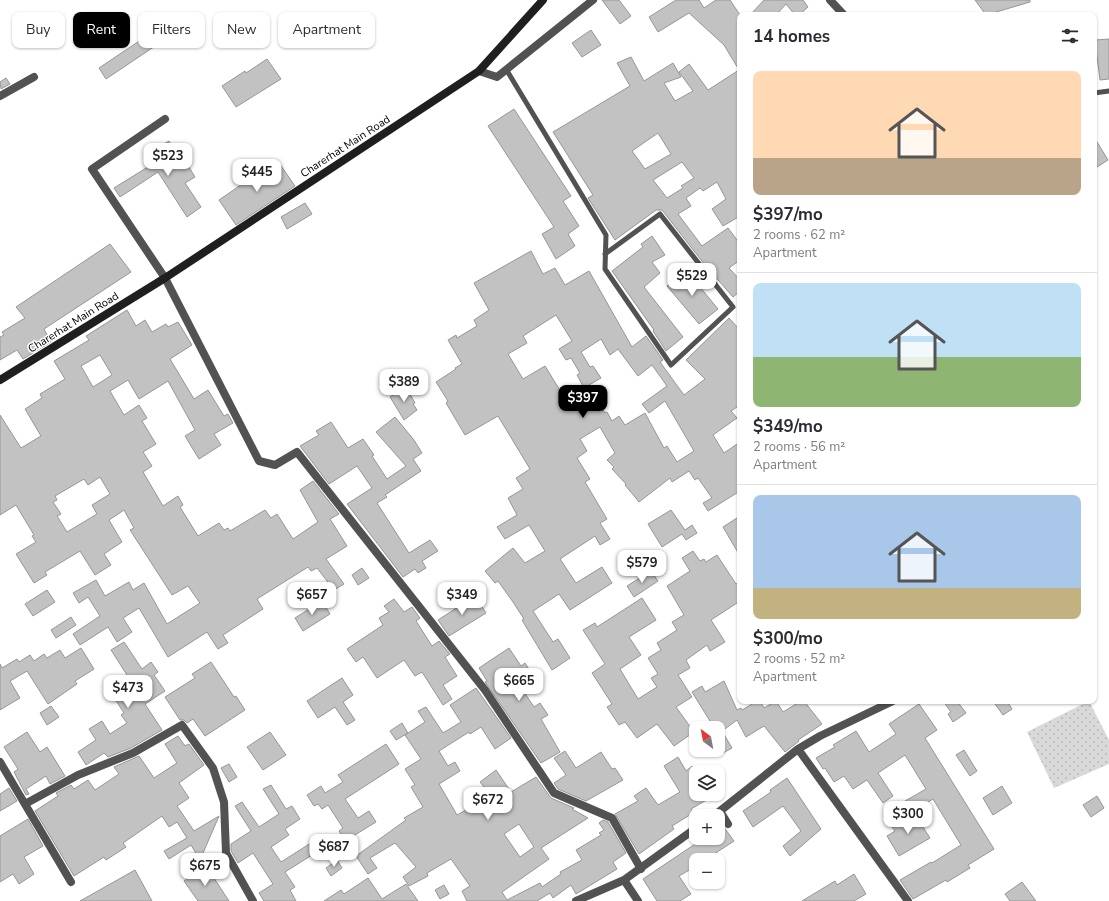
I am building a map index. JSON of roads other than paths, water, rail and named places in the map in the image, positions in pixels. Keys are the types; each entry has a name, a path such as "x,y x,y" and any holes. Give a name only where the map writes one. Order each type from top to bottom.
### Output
{"street":[{"name":"Charerhat Main Road","path":"0,380 164,278 479,71 543,0"},
{"path":"479,71 497,77 592,0"},
{"path":"830,0 841,12"},
{"path":"0,96 34,76"},
{"path":"165,119 92,169 164,278 259,461 275,465 297,452 485,690 554,793 612,818 641,868"},
{"path":"723,809 798,750 820,736 887,704"},
{"path":"25,804 78,775 133,753 182,725 213,768 224,802 226,853 253,901"},
{"path":"798,750 908,901"},
{"path":"0,762 71,882"},
{"path":"725,819 728,824"},
{"path":"576,901 624,880 689,833"},
{"path":"624,880 638,901"}],"lane":[{"path":"506,69 606,235 605,254 605,269 671,365 733,307 660,214 605,254"},
{"path":"1097,93 1109,91"}]}
